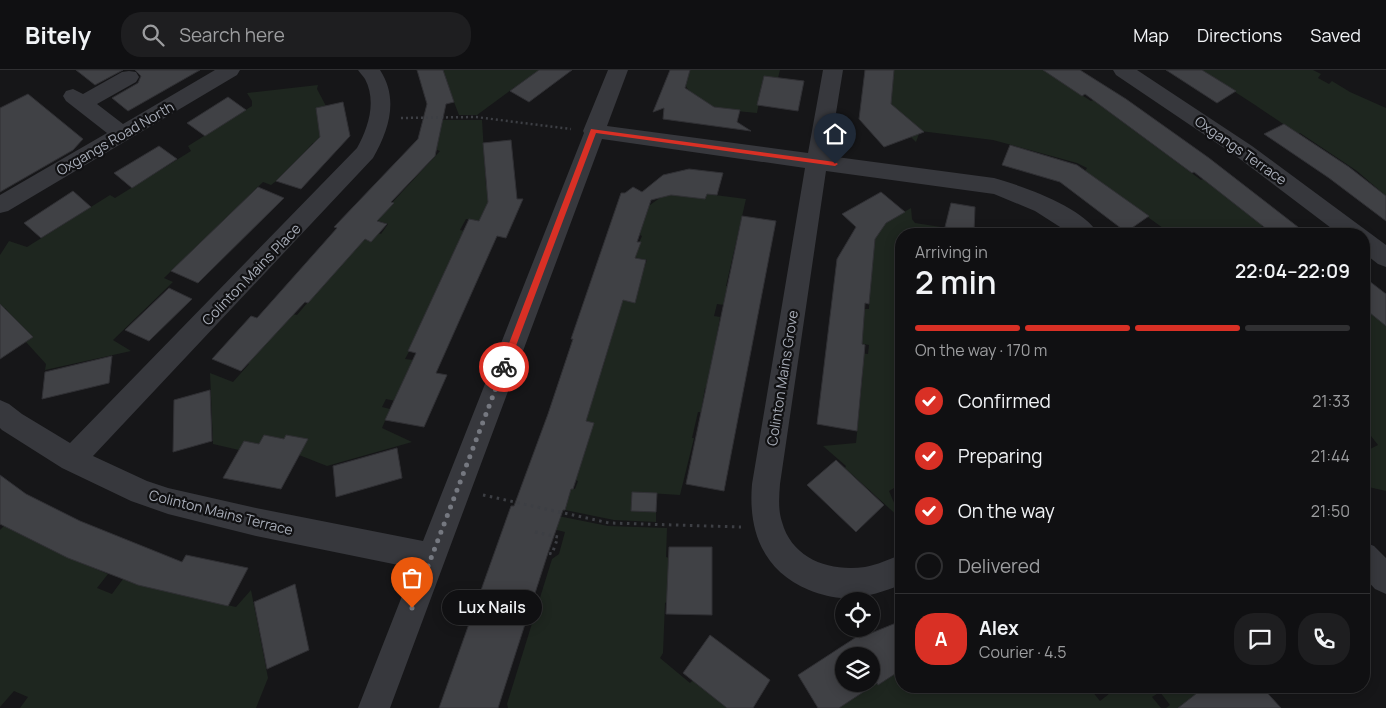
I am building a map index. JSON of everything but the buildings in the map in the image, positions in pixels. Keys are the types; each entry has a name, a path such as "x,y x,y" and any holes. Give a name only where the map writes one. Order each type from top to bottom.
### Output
{"street":[{"name":"Oxgangs Road North","path":"0,205 230,70"},
{"name":"Colinton Mains Place","path":"72,459 359,160 375,136 382,108 377,82 368,70"},
{"path":"374,708 593,131 618,70"},
{"name":"Colinton Mains Grove","path":"834,70 806,226 764,504 767,522 779,550 796,568 817,579 829,583 865,582 895,572"},
{"name":"Oxgangs Terrace","path":"1123,70 1244,151 1348,228"},
{"path":"122,134 78,99 129,77"},
{"path":"593,131 1009,190 1050,208 1078,228"},
{"path":"1370,245 1386,258"},
{"name":"Colinton Mains Terrace","path":"0,412 12,422 72,459 121,484 168,501 256,522 431,557"},
{"path":"1370,562 1386,579"}],"path":[{"path":"380,118 476,117 593,131"},
{"path":"457,490 609,523 737,527 767,522"},
{"path":"535,532 558,537 552,554 548,553"}],"shaded area":[{"path":"443,70 539,70 538,73 517,88 515,87 477,115 459,115 451,97"},
{"path":"690,70 780,70 778,78 764,76 757,113 716,107 698,99 684,83"},
{"path":"893,70 1043,70 1091,101 1093,100 1201,180 1203,179 1263,226 1262,228 1163,228 1085,171 1087,168 1077,163 993,140 920,131 916,142 887,113 891,99"},
{"path":"1202,70 1313,70 1321,74 1318,78 1329,84 1332,81 1350,92 1386,108 1386,196 1357,171"},
{"path":"318,85 317,89 326,106 316,109 317,113 319,113 321,144 313,143 283,176 271,185 263,182 164,278 173,282 113,340 131,351 45,370 46,364 26,342 33,337 28,332 26,333 7,314 9,313 5,308 0,311 0,255 9,241 27,247 110,195 115,198 191,151 188,146 252,106 252,101 247,93"},
{"path":"442,120 482,120 486,186 495,186 480,221 466,219 460,230 474,233 405,359 413,360 396,401 386,399 382,407 390,409 382,428 412,442 327,466 299,455 307,439 286,435 278,450 258,446 239,450 213,444 210,373 233,382 249,364 247,363 293,314 297,315 362,238 371,242 378,233 381,234 388,224 376,220 440,151 435,149"},
{"path":"648,188 705,199 707,194 746,199 726,286 728,286 724,305 717,304 714,316 720,317 708,388 705,388 701,412 698,412 692,438 694,438 680,495 632,492 631,511 656,512 656,522 614,520 565,510 570,489 575,489 578,481 568,478 599,370 602,370 623,299 643,271 647,260 633,257 642,236 640,235 646,208 661,197"},
{"path":"911,208 912,219 915,223 947,228 895,228 895,488 889,491 895,505 895,514 823,446 856,443 863,372 860,353 868,354 869,345 859,343 865,309 869,309 872,231"},
{"path":"1370,311 1386,326 1386,491 1370,487 1370,449 1378,445 1370,435"},
{"path":"533,511 608,526 667,528 666,557 669,558 667,602 665,603 663,653 660,658 690,683 693,680 727,708 508,708 507,704 552,559 559,554 565,532 505,523 506,519 528,523"},
{"path":"4,526 69,558 108,574 97,588 112,594 123,579 151,588 236,607 251,590 268,678 256,708 20,708 28,697 14,691 0,707 0,530"},
{"path":"895,674 895,693 1094,693 1100,701 1110,693 1158,693 1152,697 1161,708 839,708 863,692 880,692 880,684"},
{"path":"1161,693 1199,693 1178,708 1166,708 1170,705"}],"way so far":[{"path":"412,608 504,367"}],"place":[{"name":"Lux Nails","path":"412,608"}],"route":[{"path":"504,367 593,131 835,164"}]}
